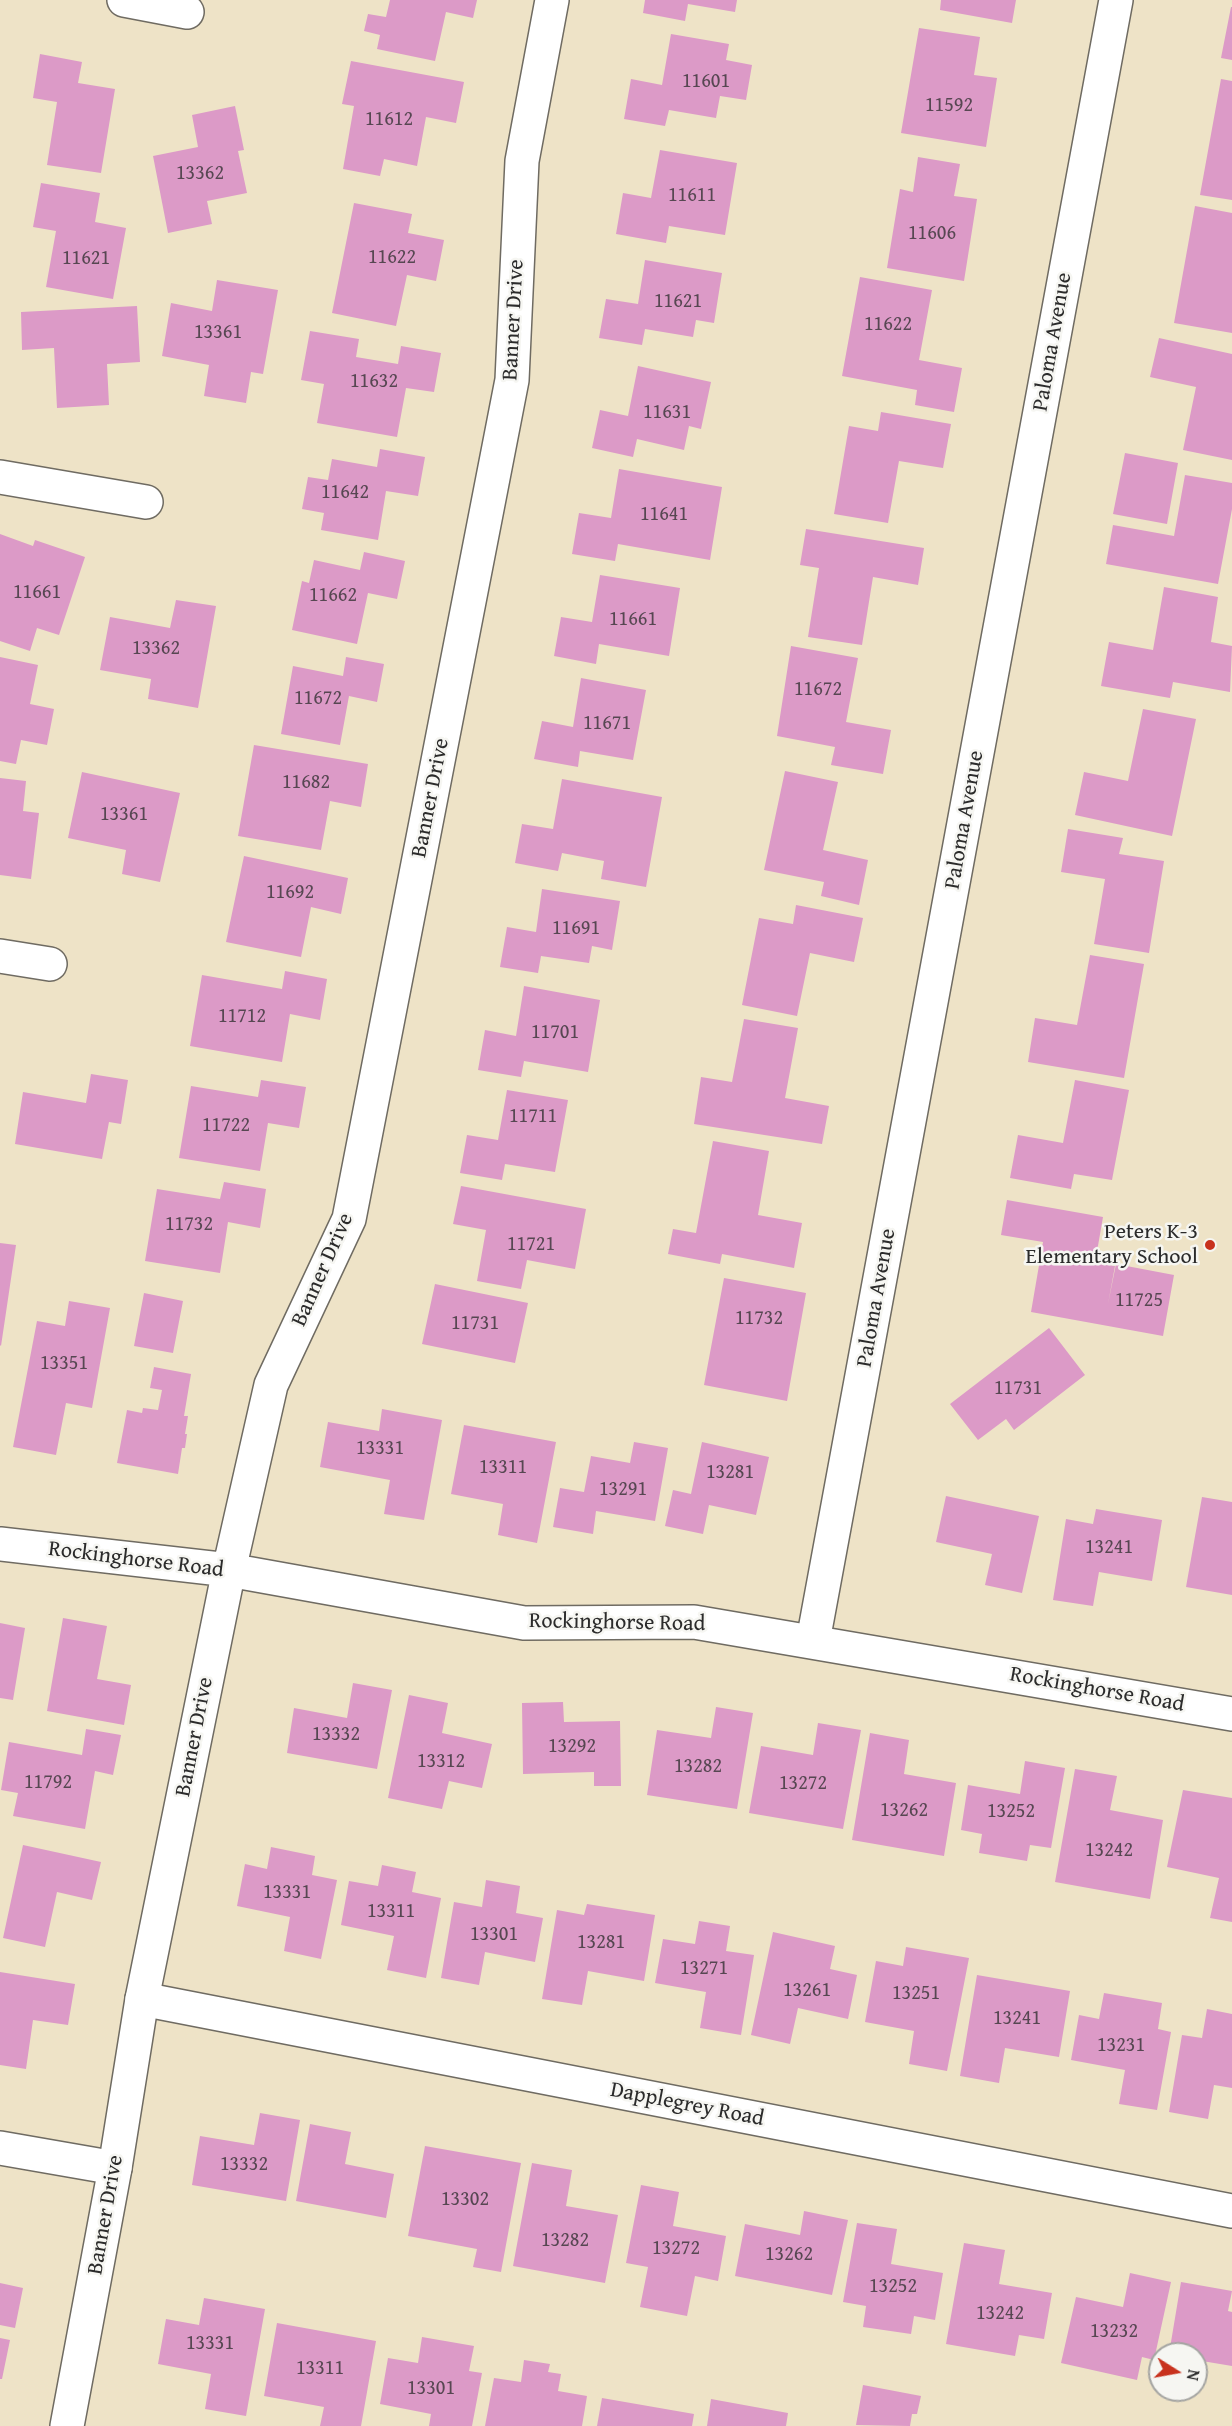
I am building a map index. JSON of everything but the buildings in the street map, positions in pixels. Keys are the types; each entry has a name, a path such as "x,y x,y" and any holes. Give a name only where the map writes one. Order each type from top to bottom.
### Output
{"street":[{"path":"124,0 187,12"},
{"name":"Banner Drive","path":"67,2426 116,2168 142,1999 228,1570 272,1385 349,1219 512,380 522,161 552,0"},
{"name":"Paloma Avenue","path":"813,1641 1116,0"},
{"path":"0,477 146,502"},
{"path":"0,956 50,963"},
{"name":"Rockinghorse Road","path":"0,1544 228,1570 524,1623 694,1622 1232,1714"},
{"name":"Dapplegrey Road","path":"142,1999 1232,2211"},
{"path":"0,2148 116,2168"}],"place":[{"name":"Peters K-3 Elementary School","path":"1210,1245"}]}
